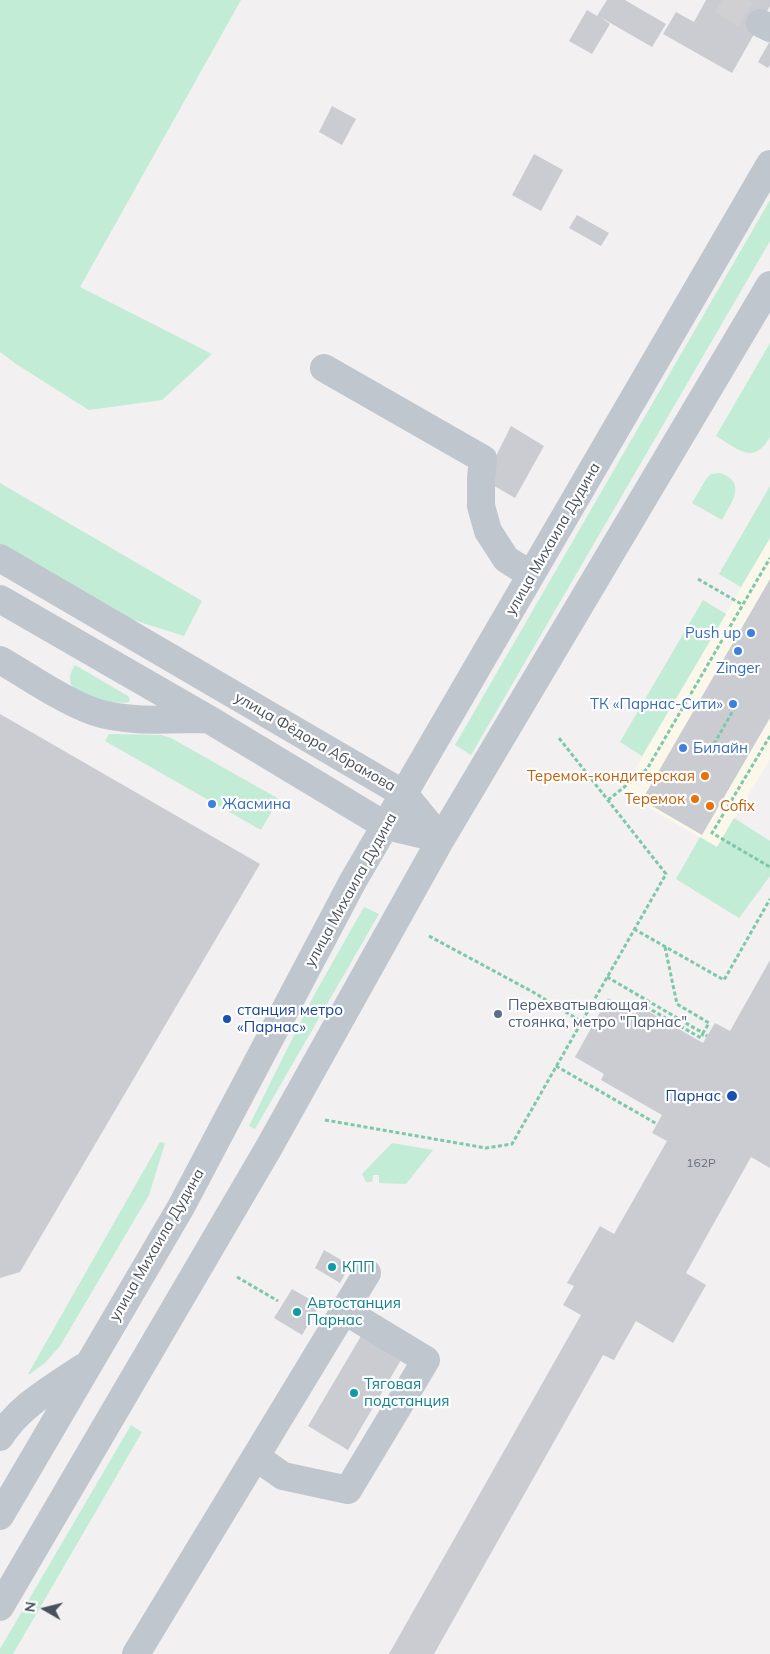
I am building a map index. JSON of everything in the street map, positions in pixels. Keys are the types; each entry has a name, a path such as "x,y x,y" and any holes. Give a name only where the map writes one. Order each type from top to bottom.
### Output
{"street":[{"name":"улица Михаила Дудина","path":"0,1516 181,1207 353,881 770,164"},
{"path":"0,1607 268,1149 440,839 770,285"},
{"path":"324,368 483,459 481,506 488,531 506,559 531,575"},
{"name":"улица Фёдора Абрамова","path":"0,558 404,794 440,839"},
{"path":"0,599 210,720 386,826 440,839"},
{"path":"0,660 75,703 96,712 121,718 210,720"},
{"path":"136,1654 367,1273"},
{"path":"256,1457 283,1476 348,1490 426,1360 345,1311"},
{"path":"0,1437 6,1427 28,1405 90,1363"}],"path":[{"path":"608,800 647,769 770,558"},
{"path":"698,579 743,605"},
{"path":"714,744 735,707"},
{"path":"770,736 712,833 770,867"},
{"path":"325,1120 486,1148 512,1144 666,874 559,738"},
{"path":"634,929 724,980 770,899"},
{"path":"428,936 524,988 592,1028"},
{"path":"646,1011 648,1008 701,1038 705,1034 709,1023 677,1004 665,946"},
{"path":"607,977 705,1034"},
{"path":"556,1066 657,1124"},
{"path":"237,1277 278,1301"}],"shaded area":[{"name":"ТК «Парнас-Сити»","path":"770,538 770,759 717,848 622,792"}],"green space":[{"path":"0,0 241,0 80,287 212,354 162,400 89,410 0,352"},
{"path":"770,200 770,241 471,755 455,745"},
{"path":"770,343 770,437 764,446 757,451 745,452 738,450 716,436"},
{"path":"720,473 728,477 735,487 733,500 722,520 692,503 706,479 711,474"},
{"path":"0,483 202,601 184,636 130,619 0,544"},
{"path":"770,486 770,538 741,587 719,574"},
{"path":"703,600 726,614 642,756 620,742"},
{"path":"75,665 128,696 129,702 116,703 99,700 77,691 71,684 70,679"},
{"path":"109,734 161,735 171,738 279,799 261,830 105,741"},
{"path":"734,818 770,841 770,876 739,918 676,879 700,837 717,847"},
{"path":"364,907 379,914 255,1129 249,1126 313,997"},
{"path":"160,1142 165,1143 149,1195 60,1346 45,1363 28,1374"},
{"path":"392,1143 433,1150 406,1184 379,1183 379,1175 373,1175 372,1182 366,1182 362,1174"},
{"path":"131,1425 142,1432 13,1654 0,1654 0,1649"}],"building":[{"path":"607,0 625,0 666,24 652,47 600,17 610,24 592,54 569,41 587,10 597,16"},
{"path":"706,0 770,0 770,6 732,73 663,34 676,12 694,22"},
{"path":"770,41 770,65 768,68 758,62"},
{"path":"332,106 356,119 342,145 319,132"},
{"path":"534,154 563,170 541,211 512,195"},
{"path":"577,215 609,233 601,246 569,228"},
{"path":"511,426 544,446 515,498 484,480"},
{"name":"ТК «Парнас-Сити»","path":"770,579 770,718 702,835 642,800"},
{"path":"0,714 260,864 20,1272 0,1278"},
{"name":"Парнас","path":"770,960 770,1168 751,1157 686,1273 706,1285 673,1343 636,1321 614,1360 603,1355 434,1654 389,1654 581,1315 563,1305 574,1286 567,1283 600,1226 614,1234 667,1141 652,1133 662,1115 601,1080 604,1074 575,1057 608,998 635,1014 639,1006 703,1043 715,1023 730,1031"},
{"name":"КПП","path":"324,1250 350,1265 340,1283 315,1268"},
{"name":"Автостанция Парнас","path":"292,1289 320,1305 302,1335 274,1318"},
{"name":"Тяговая подстанция","path":"361,1336 401,1360 348,1450 308,1426"}],"tunnel":[{"path":"722,0 760,23"}],"place":[{"name":"Push up","path":"751,633"},
{"name":"Zinger","path":"738,651"},
{"name":"ТК «Парнас-Сити»","path":"733,704"},
{"name":"Билайн","path":"683,748"},
{"name":"Теремок-кондитерская","path":"705,776"},
{"name":"Теремок","path":"695,799"},
{"name":"Жасмина","path":"212,804"},
{"name":"Cofix","path":"710,806"},
{"name":"Перехватывающая стоянка, метро \"Парнас\"","path":"498,1014"},
{"name":"станция метро «Парнас»","path":"227,1019"},
{"name":"Парнас","path":"732,1096"},
{"name":"КПП","path":"332,1267"},
{"name":"Автостанция Парнас","path":"297,1312"},
{"name":"Тяговая подстанция","path":"354,1393"}]}
